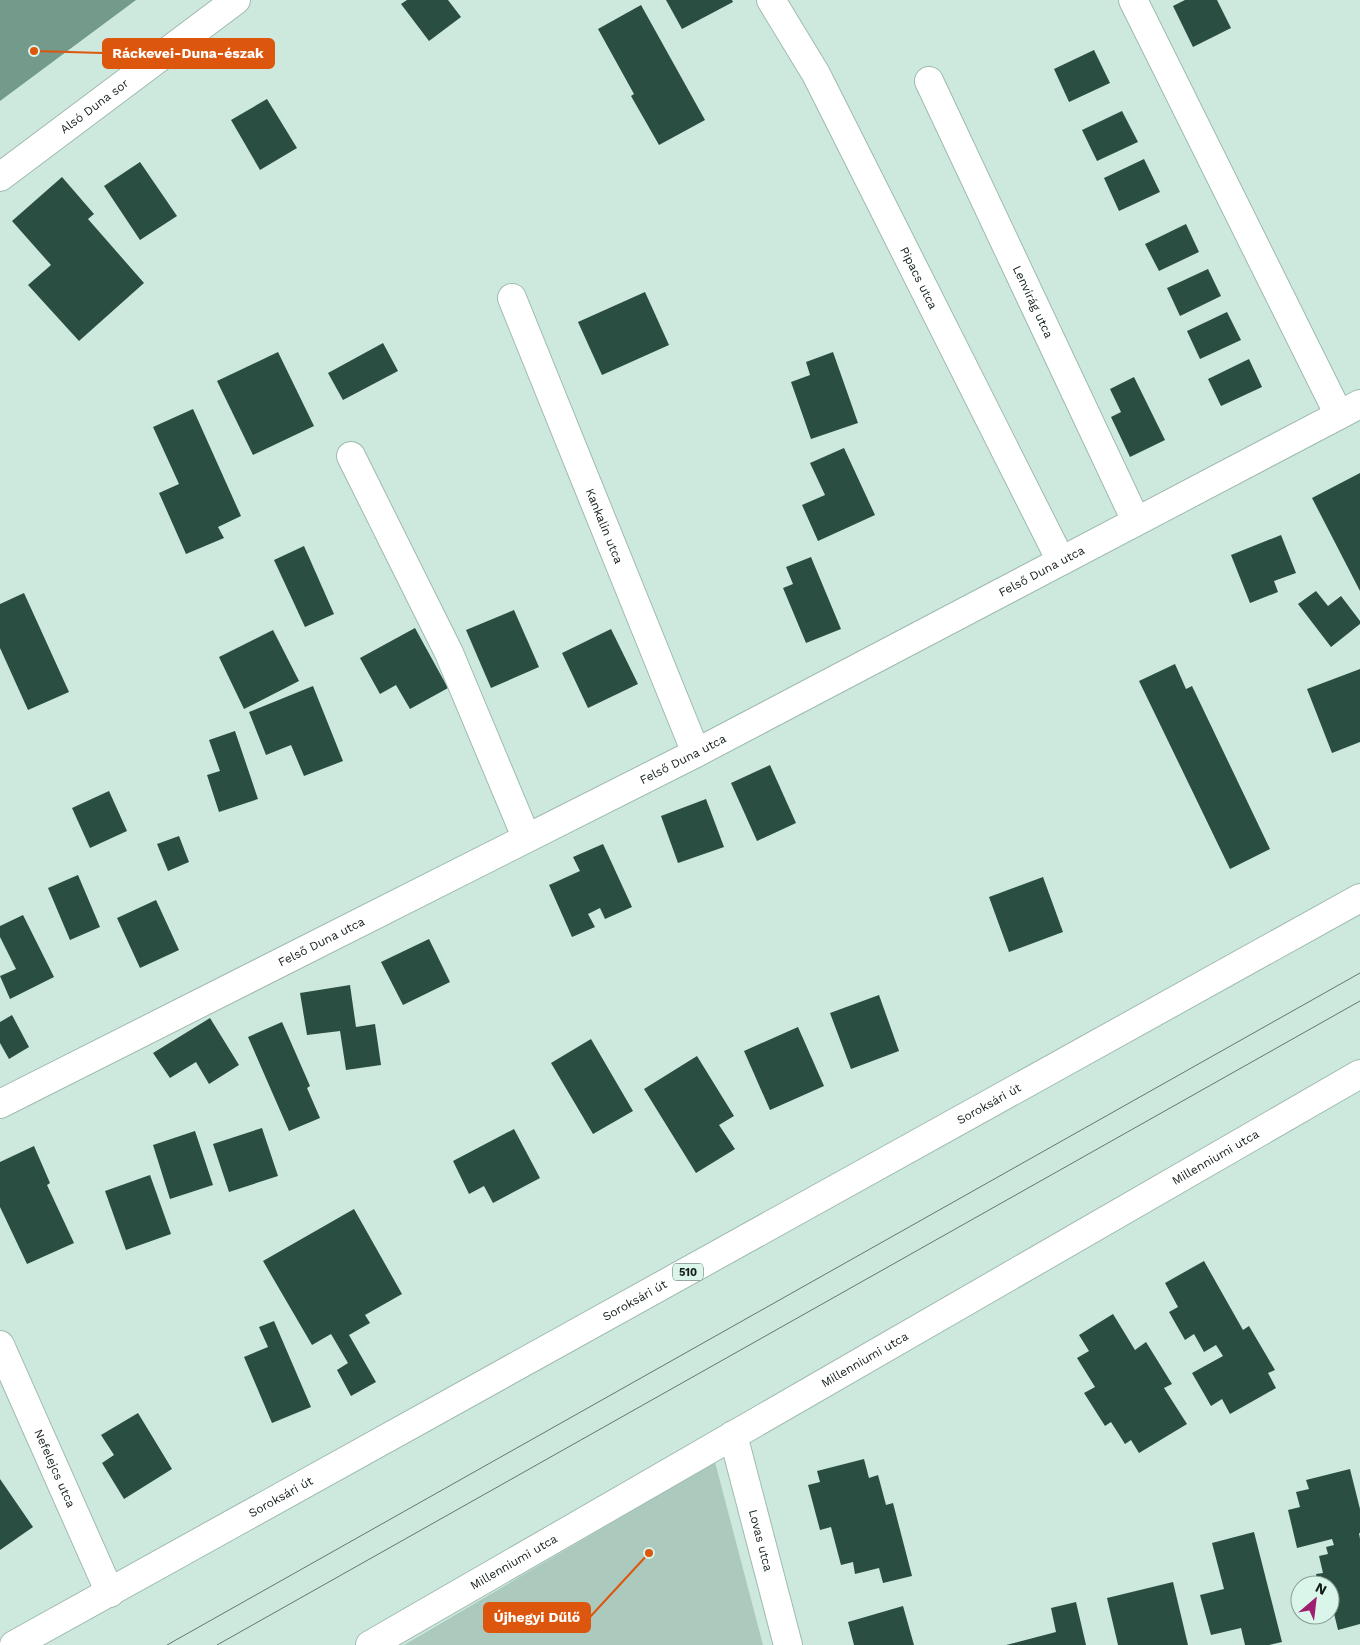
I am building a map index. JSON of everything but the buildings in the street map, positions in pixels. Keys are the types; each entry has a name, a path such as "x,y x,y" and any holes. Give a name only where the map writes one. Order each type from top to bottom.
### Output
{"street":[{"name":"Alsó Duna sor","path":"0,177 236,0"},
{"name":"Pipacs utca","path":"770,0 816,74 1061,561"},
{"path":"1134,0 1350,410"},
{"name":"Lenvirág utca","path":"930,81 1136,522"},
{"name":"Kankalin utca","path":"512,298 696,753"},
{"name":"Felső Duna utca","path":"0,1104 526,837 696,753 1350,410"},
{"path":"351,456 449,653 526,837"},
{"name":"Soroksári út","path":"14,1645 1360,898"},
{"name":"Millenniumi utca","path":"370,1645 1360,1074"},
{"name":"Nefelejcs utca","path":"0,1344 110,1593"},
{"name":"Lovas utca","path":"733,1435 788,1645"}],"shaded area":[{"path":"0,0 136,0 0,101"},
{"path":"715,1462 763,1645 404,1645"}],"tram line":[{"path":"167,1645 1360,973"},
{"path":"217,1645 1360,1001"}],"place":[{"name":"Ráckevei-Duna-észak","path":"34,51"},
{"name":"Újhegyi Dűlő","path":"649,1553"}]}
